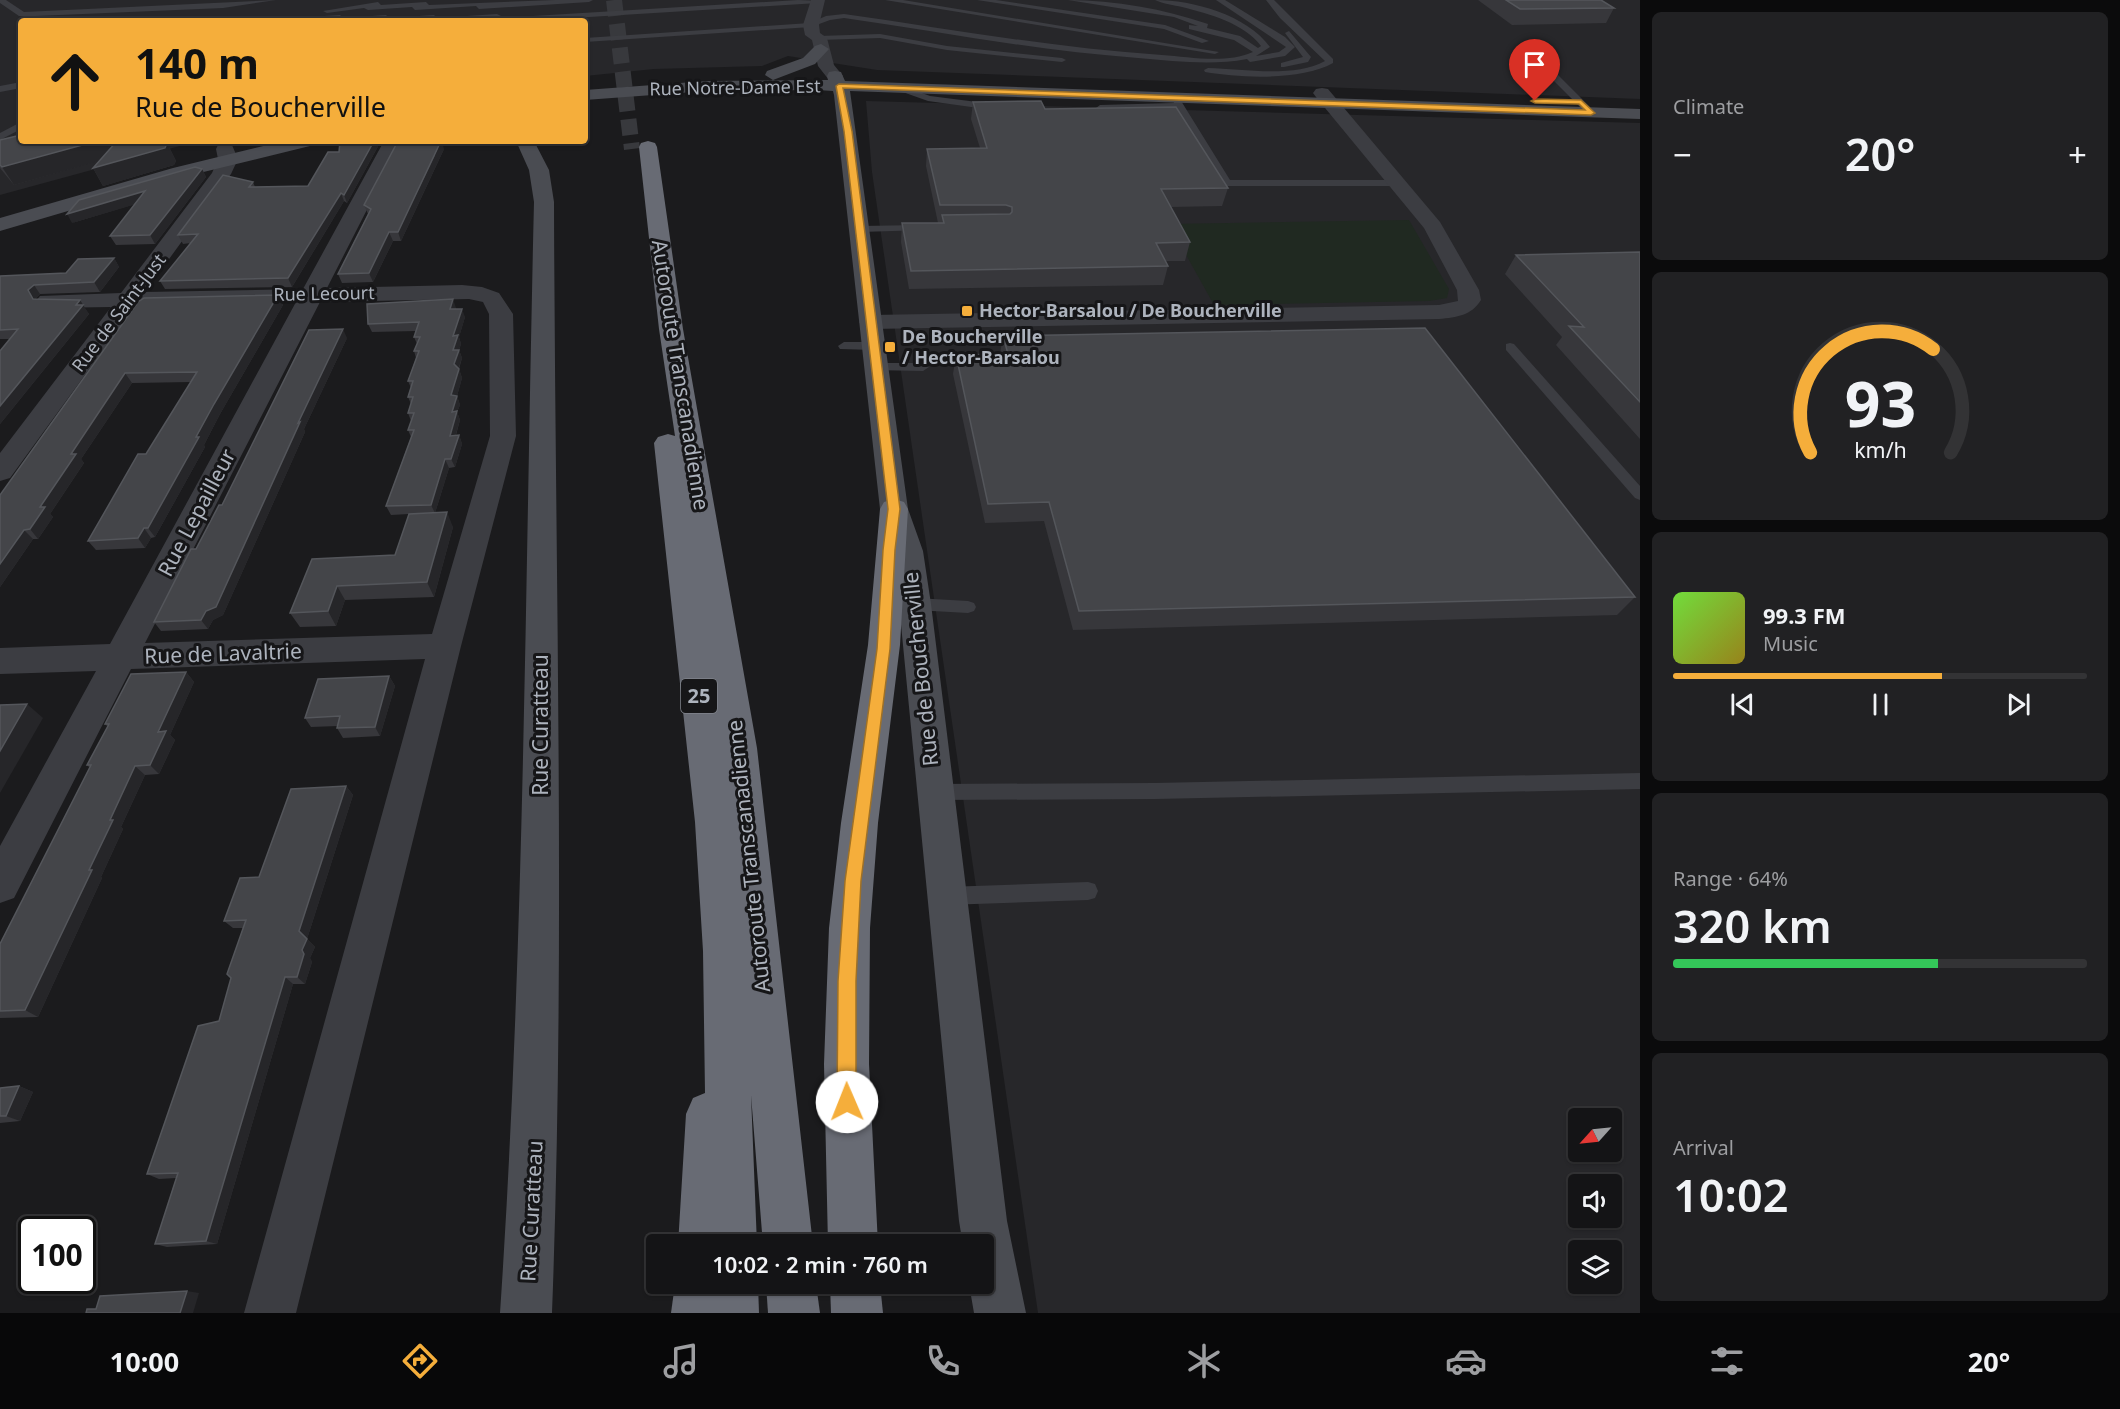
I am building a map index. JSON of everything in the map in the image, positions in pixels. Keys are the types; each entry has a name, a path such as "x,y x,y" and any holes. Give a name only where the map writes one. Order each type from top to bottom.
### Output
{"highway":[{"name":"Autoroute Transcanadienne","path":"732,1234 724,963 713,810 640,148 739,748 787,1234"},
{"path":"853,1234 846,1045 850,921 885,632 889,550 894,509"},
{"path":"704,1234 720,893"},
{"path":"697,1313 699,1294"},
{"path":"733,1294 734,1313"},
{"path":"792,1294 794,1313"},
{"path":"856,1294 857,1313"}],"main road":[{"path":"773,75 809,62 817,37"},
{"name":"Rue Notre-Dame Est","path":"588,85 773,75 900,88 1177,102 1326,98"},
{"name":"Rue Notre-Dame Est","path":"588,95 706,86 837,81 1586,108 1640,114"},
{"name":"Rue de Boucherville","path":"837,81 847,122 894,509 908,551 983,1221 1000,1313"},
{"name":"Rue Notre-Dame Est","path":"1586,108 1640,104"},
{"path":"0,225 252,144"},
{"path":"0,212 143,170 289,144"},
{"name":"Rue Curatteau","path":"526,1313 534,1191 540,998 544,202 541,174 536,159 527,144"}],"street":[{"path":"817,37 818,2"},
{"name":"Rue de Boucherville","path":"817,37 826,66 837,81"},
{"path":"874,345 1439,312 1457,310 1466,306 1470,300 1468,290 1433,226 1326,98"},
{"name":"Rue Lepailleur","path":"0,885 391,144"},
{"name":"Rue de Saint-Just","path":"0,472 221,174 227,154"},
{"name":"Rue Lecourt","path":"48,301 462,292 496,300 501,314 503,436 445,646"},
{"path":"270,1313 445,646"},
{"name":"Rue de Lavaltrie","path":"0,661 445,646"}],"lane":[{"path":"1,0 22,14"},
{"path":"11,16 223,6 272,0"},
{"path":"299,18 374,4 436,0"},
{"path":"332,10 489,0"},
{"path":"312,15 534,0"},
{"path":"320,18 589,0"},
{"path":"420,18 693,0"},
{"path":"471,18 753,0"},
{"path":"913,0 1159,37 1219,49"},
{"path":"937,0 1161,34 1219,49"},
{"path":"981,0 1165,27 1239,57 1266,47 1262,38 1221,16 1187,4 1159,0"},
{"path":"1003,0 1168,24 1219,49"},
{"path":"1027,0 1168,20 1242,40"},
{"path":"1072,0 1175,15 1242,40 1253,46 1257,52"},
{"path":"1094,0 1233,23"},
{"path":"1118,0 1221,16"},
{"path":"1189,0 1217,3"},
{"path":"1201,0 1217,3 1287,37"},
{"path":"588,40 880,36 993,49 1204,66 1289,65 1305,60 1307,57 1287,37 1260,0"},
{"path":"1189,69 1303,72 1322,68 1330,61 1283,16 1270,0"},
{"path":"1150,1 1203,10"},
{"path":"538,18 818,2"},
{"path":"588,18 818,2"},
{"path":"969,2 1161,30 1254,60 1282,54 1290,47 1282,28"},
{"path":"1060,2 1172,18 1242,40"},
{"path":"374,18 598,3"},
{"path":"886,6 1219,49"},
{"path":"886,6 1088,44 1157,50 1219,49"},
{"path":"886,6 1157,50"},
{"path":"886,6 1200,51"},
{"path":"817,37 829,18 844,16 1067,50 1163,58 1219,49"},
{"path":"844,16 960,38 1089,57"},
{"path":"880,36 946,48 1076,62"},
{"path":"1232,50 1238,53 1239,57"},
{"path":"1544,66 1586,108"},
{"path":"0,89 18,86"},
{"path":"900,88 928,98 1003,108"},
{"path":"925,108 928,98"},
{"path":"1092,109 1177,102 1227,183 1399,183"},
{"path":"0,137 18,127"},
{"path":"860,228 933,228"},
{"path":"844,346 874,345 923,367"},
{"path":"1510,347 1640,495"},
{"path":"915,604 968,607"},
{"path":"934,792 1166,791 1640,781"},
{"path":"946,896 1088,891"}],"shaded area":[{"path":"0,0 1640,0 1640,99 877,70 788,56 762,66 654,69 588,76 588,18 18,18 18,144 187,144 0,195"},
{"path":"866,101 1640,123 1640,1313 1038,1313 872,172"},
{"path":"1409,220 1449,289 1447,298 1429,301 1214,305 1169,224"}],"building":[{"path":"1506,0 1601,0 1614,8 1520,9"},
{"path":"1041,101 1045,109 1176,107 1228,188 1161,189 1190,242 1156,243 1168,266 911,271 902,223 944,223 942,215 1010,214 1012,212 1012,207 1006,205 940,205 927,149 987,148 973,102"},
{"path":"18,136 18,144 86,144 2,167 0,165 0,140"},
{"path":"114,144 167,144 165,148 93,168"},
{"path":"340,144 372,144 344,195 341,193 288,278 160,281 198,234 178,235 223,175 253,182 249,187 308,186 328,152 339,152"},
{"path":"396,144 440,144 398,232 389,232 369,273 338,274 371,209 364,205"},
{"path":"195,167 202,169 150,235 110,236 145,191 67,214 79,200"},
{"path":"1640,252 1640,402 1569,326 1584,327 1516,255"},
{"path":"114,258 94,282 34,285 28,290 33,299 80,300 76,305 83,305 0,406 0,351 18,329 0,330 0,276 66,273 78,259"},
{"path":"278,295 214,404 196,437 199,437 148,528 144,528 138,538 88,541 138,454 146,454 197,372 125,373 71,454 76,454 40,507 45,507 30,529 24,530 0,564 0,495 138,302 144,298"},
{"path":"453,299 450,309 462,309 453,336 458,335 453,350 459,350 454,364 459,369 451,395 457,396 452,412 457,411 450,436 459,435 451,459 445,459 431,505 386,506 414,430 408,430 414,413 408,413 413,397 408,397 413,381 408,381 419,351 414,351 420,337 414,337 419,322 368,324 367,304"},
{"path":"1425,328 1635,597 1079,611 1049,502 988,504 956,355 1008,354 1003,336"},
{"path":"343,329 298,423 300,422 216,607 206,611 201,620 154,622 191,549 196,549 219,505 222,505 309,330"},
{"path":"447,512 427,582 337,586 328,611 290,613 312,559 395,555 409,514"},
{"path":"186,672 158,732 166,731 150,765 135,766 89,870 92,870 25,1010 0,1011 0,944 91,765 87,765 109,724 105,724 131,674"},
{"path":"389,676 375,727 337,728 340,716 305,718 318,679"},
{"path":"27,704 0,751 0,705"},
{"path":"346,786 299,931 307,939 302,950 304,954 297,977 285,977 206,1241 155,1244 178,1173 147,1174 198,1026 219,1021 231,978 227,974 246,920 224,921 240,878 259,877 291,789"},
{"path":"19,1086 6,1116 0,1116 0,1088"},
{"path":"187,1291 180,1313 86,1313 87,1309 96,1309 100,1296"}],"tunnel":[{"path":"614,0 632,149"}],"place":[{"name":"Hector-Barsalou / De Boucherville","path":"967,311"},
{"name":"De Boucherville / Hector-Barsalou","path":"890,347"}],"route":[{"path":"847,1102 847,981 853,881 884,649 889,550 894,509 848,131 843,95 839,86 1591,113 1581,102 1535,101"}]}
